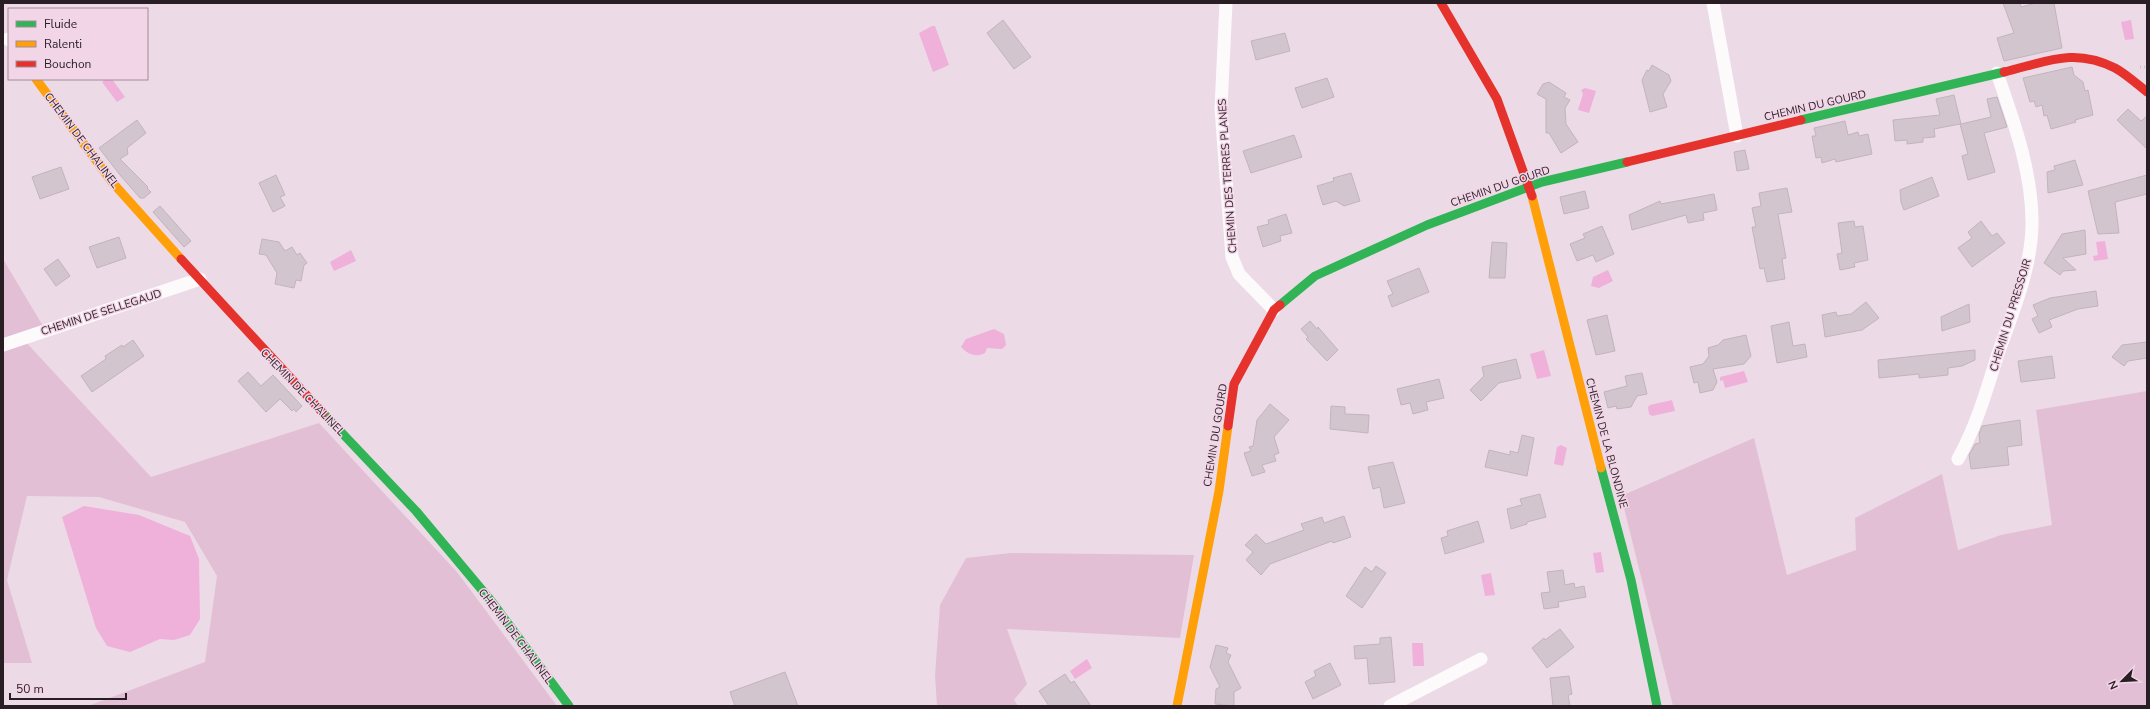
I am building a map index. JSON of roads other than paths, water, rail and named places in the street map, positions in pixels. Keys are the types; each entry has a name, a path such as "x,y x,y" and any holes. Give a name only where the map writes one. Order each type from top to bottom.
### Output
{"street":[{"name":"CHEMIN DES TERRES PLANES","path":"1226,3 1221,108 1232,257 1239,274 1274,310"},
{"name":"CHEMIN DE LA BLONDINE","path":"1441,3 1497,99 1529,186 1560,312 1631,580 1657,706"},
{"path":"1713,3 1737,136"},
{"name":"CHEMIN DU GOURD","path":"1177,706 1219,491 1234,384 1274,310 1315,276 1427,225 1529,186 2072,56 2094,59 2116,69 2147,92"},
{"name":"CHEMIN DU PRESSOIR","path":"1958,458 1969,439 2008,325 2026,268 2032,227 2030,192 2017,132 1997,73"},
{"name":"CHEMIN DE CHALINEL","path":"37,80 83,145 112,182 254,340 416,511 492,602 569,706"},
{"name":"CHEMIN DE SELLEGAUD","path":"3,345 200,279"},
{"path":"1390,706 1481,658"}]}
